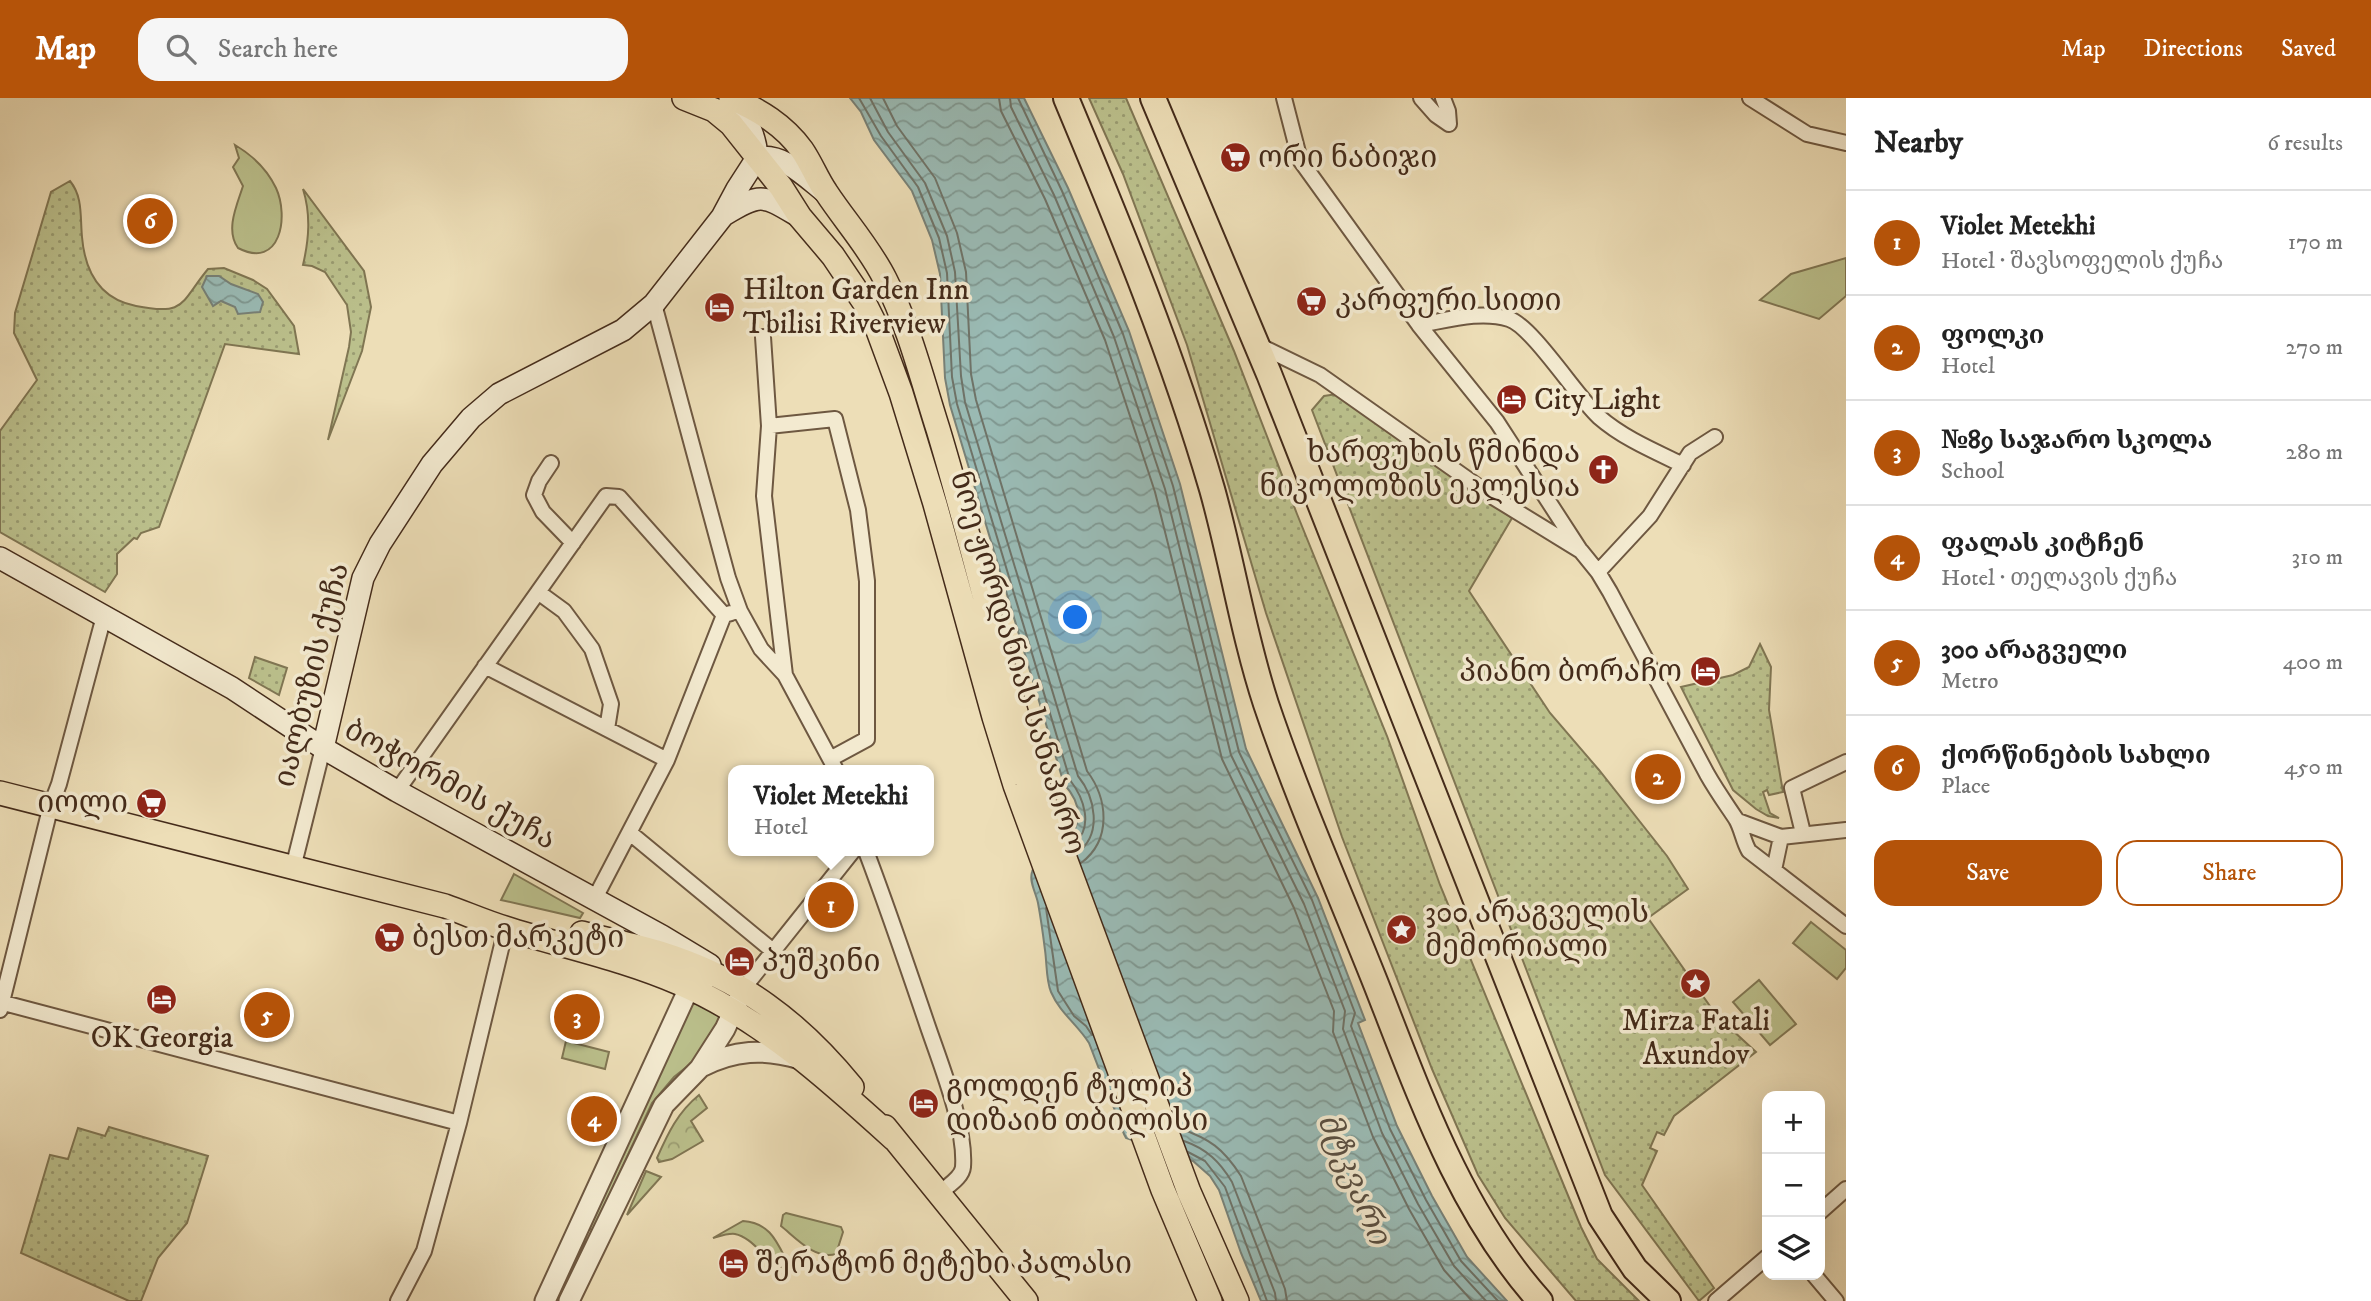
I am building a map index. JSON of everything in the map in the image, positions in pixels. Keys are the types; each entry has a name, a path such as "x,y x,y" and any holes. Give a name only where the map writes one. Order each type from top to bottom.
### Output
{"highway":[{"path":"1066,98 1176,373 1212,491 1254,664 1288,765 1430,1119 1484,1223 1516,1272 1540,1301"},
{"path":"1153,98 1258,345 1601,1216 1635,1269 1668,1301"}],"main road":[{"name":"ნოე ჟორდანიას სანაპირო","path":"684,98 722,116 781,187 800,218 833,256 857,292 888,356 935,504 994,718 1189,1192 1237,1301"},
{"name":"ნოე ჟორდანიას სანაპირო","path":"733,99 758,110 779,125 802,150 825,192 885,278 908,334 959,498 1048,844 1163,1190 1210,1301"},
{"path":"733,99 753,134 757,158 783,162 825,192"},
{"name":"იალბუზის ქუჩა","path":"323,748 363,578 380,544 432,464 471,418 499,394 623,330 654,304 722,216 757,158"},
{"path":"722,216 749,200 760,198 800,218"},
{"name":"ბოჭორმის ქუჩა","path":"0,558 232,688 323,748 397,791 694,955 734,984"},
{"path":"0,793 445,906 506,929 601,954 689,988 771,1034 894,1139"},
{"path":"445,906 510,914 660,953 734,984 771,1007 824,1052 1026,1301"}],"street":[{"path":"1284,98 1300,160 1419,325 1497,422 1581,551 1598,572 1707,774 1738,821 1743,841 1749,851 1846,926"},
{"path":"1422,98 1436,116 1448,124 1448,111 1443,98"},
{"path":"1759,100 1807,134 1846,143"},
{"path":"654,304 728,578 740,611 761,649 785,675 834,764 867,739 867,581 858,510 835,419 769,426"},
{"path":"1419,325 1492,316 1512,320 1533,338 1599,417 1643,446 1682,465"},
{"path":"763,337 769,426 764,496 785,675"},
{"path":"1258,345 1320,376 1493,497 1581,551"},
{"path":"1598,572 1650,516 1690,453 1715,437"},
{"path":"551,463 539,481 534,495 543,512 573,543"},
{"path":"397,791 606,496 619,498 724,615"},
{"path":"538,592 565,611 592,649 611,704 607,729"},
{"path":"724,615 740,611"},
{"path":"594,900 667,760 724,615"},
{"path":"104,616 51,805 1,1005 459,1123"},
{"path":"485,666 667,760"},
{"name":"იალბუზის ქუჩა","path":"293,868 323,748"},
{"path":"1803,833 1792,788 1846,762"},
{"path":"1738,821 1781,837 1846,830"},
{"path":"630,833 773,951"},
{"path":"1774,870 1781,837"},
{"path":"545,1301 689,988 734,984 773,951 849,856"},
{"path":"868,856 954,1106 962,1146 963,1169 960,1176 939,1194"},
{"path":"398,1301 424,1251 459,1123 506,929"},
{"path":"569,1301 664,1105 700,1068 734,1011 734,984"},
{"path":"700,1068 721,1057 755,1051 778,1053 805,1061"},
{"path":"1825,1208 1846,1189"},
{"path":"1716,1301 1762,1261"},
{"path":"1818,1280 1836,1301"}],"green space":[{"path":"1089,98 1126,98 1234,351 1387,736 1440,885 1581,1227 1597,1259 1639,1301 1576,1301 1505,1218 1478,1175 1432,1069 1342,837 1266,613 1187,345 1123,174"},
{"path":"235,145 264,169 280,200 282,212 278,237 264,252 253,253 238,248 234,241 233,217 243,186 233,167 239,158"},
{"path":"70,181 79,200 87,262 97,282 113,297 152,309 173,308 186,298 208,269 224,268 267,289 294,326 299,354 225,344 159,527 141,533 117,554 117,574 105,592 0,532 0,431 37,380 14,333 15,313 51,192"},
{"path":"303,189 364,271 371,307 362,351 328,440 351,332 347,305 325,272 303,265 308,227"},
{"path":"1846,258 1846,296 1819,319 1760,300 1791,274"},
{"path":"1337,394 1512,518 1469,591 1550,713 1667,856 1688,889 1648,918 1717,1016 1756,1052 1674,1116 1664,1135 1657,1132 1650,1148 1657,1151 1642,1185 1714,1288 1699,1301 1605,1175 1312,410 1324,396"},
{"path":"1760,644 1771,667 1769,710 1783,792 1769,795 1767,790 1763,792 1770,813 1779,818 1768,816 1756,809 1733,790 1681,687 1733,675 1749,667"},
{"path":"255,657 287,668 279,695 249,678"},
{"path":"514,874 583,913 580,918 501,900"},
{"path":"1811,922 1846,950 1846,968 1837,979 1793,943"},
{"path":"1759,980 1796,1024 1770,1045 1733,1002"},
{"path":"698,1002 720,1014 721,1020 704,1053 674,1077 652,1103 593,1230 589,1229 691,1005"},
{"path":"566,1041 609,1052 605,1069 562,1058"},
{"path":"699,1095 707,1108 691,1121 703,1141 672,1159 659,1162 657,1158 674,1123"},
{"path":"109,1127 208,1156 187,1223 158,1258 141,1301 129,1301 21,1253 50,1155 68,1159 78,1128 105,1136"},
{"path":"646,1171 661,1177 627,1215"},
{"path":"786,1213 841,1227 843,1232 836,1254 821,1254 799,1242 781,1226"},
{"path":"743,1221 768,1231 791,1269 776,1264 749,1241 735,1234 713,1238"}],"water":[{"name":"მტკვარი","path":"850,98 1024,98 1068,188 1129,331 1180,484 1246,749 1318,898 1365,1020 1358,1023 1397,1126 1432,1196 1467,1257 1507,1301 1261,1301 1219,1190 1210,1176 1193,1161 1126,1138 1089,1043 1059,1006 1048,982 1041,921 1031,876 1040,859 1061,845 1073,832 1078,817 1077,807 1074,797 1064,784 950,405 945,378 940,274 932,240 912,191 874,140 861,112"},
{"path":"207,276 219,276 231,284 258,294 263,302 260,312 238,314 235,307 221,301 213,306 202,287"}],"place":[{"name":"ორი ნაბიჯი","path":"1235,158"},
{"name":"ქორწინების სახლი","path":"150,221"},
{"name":"კარფური სითი","path":"1312,301"},
{"name":"Hilton Garden Inn Tbilisi Riverview","path":"720,307"},
{"name":"City Light","path":"1511,400"},
{"name":"ხარფუხის წმინდა ნიკოლოზის ეკლესია","path":"1603,470"},
{"name":"პიანო ბორაჩო","path":"1705,672"},
{"name":"ფოლკი","path":"1658,777"},
{"name":"იოლი","path":"151,803"},
{"name":"Violet Metekhi","path":"831,905"},
{"name":"300 არაგველის მემორიალი","path":"1402,930"},
{"name":"ბესთ მარკეტი","path":"389,938"},
{"name":"პუშკინი","path":"739,962"},
{"name":"Mirza Fatali Axundov","path":"1696,983"},
{"name":"OK Georgia","path":"162,1000"},
{"name":"300 არაგველი","path":"267,1015"},
{"name":"№89 საჯარო სკოლა","path":"577,1017"},
{"name":"გოლდენ ტულიპ დიზაინ თბილისი","path":"923,1104"},
{"name":"ფალას კიტჩენ","path":"594,1119"},
{"name":"შერატონ მეტეხი პალასი","path":"733,1264"}]}
